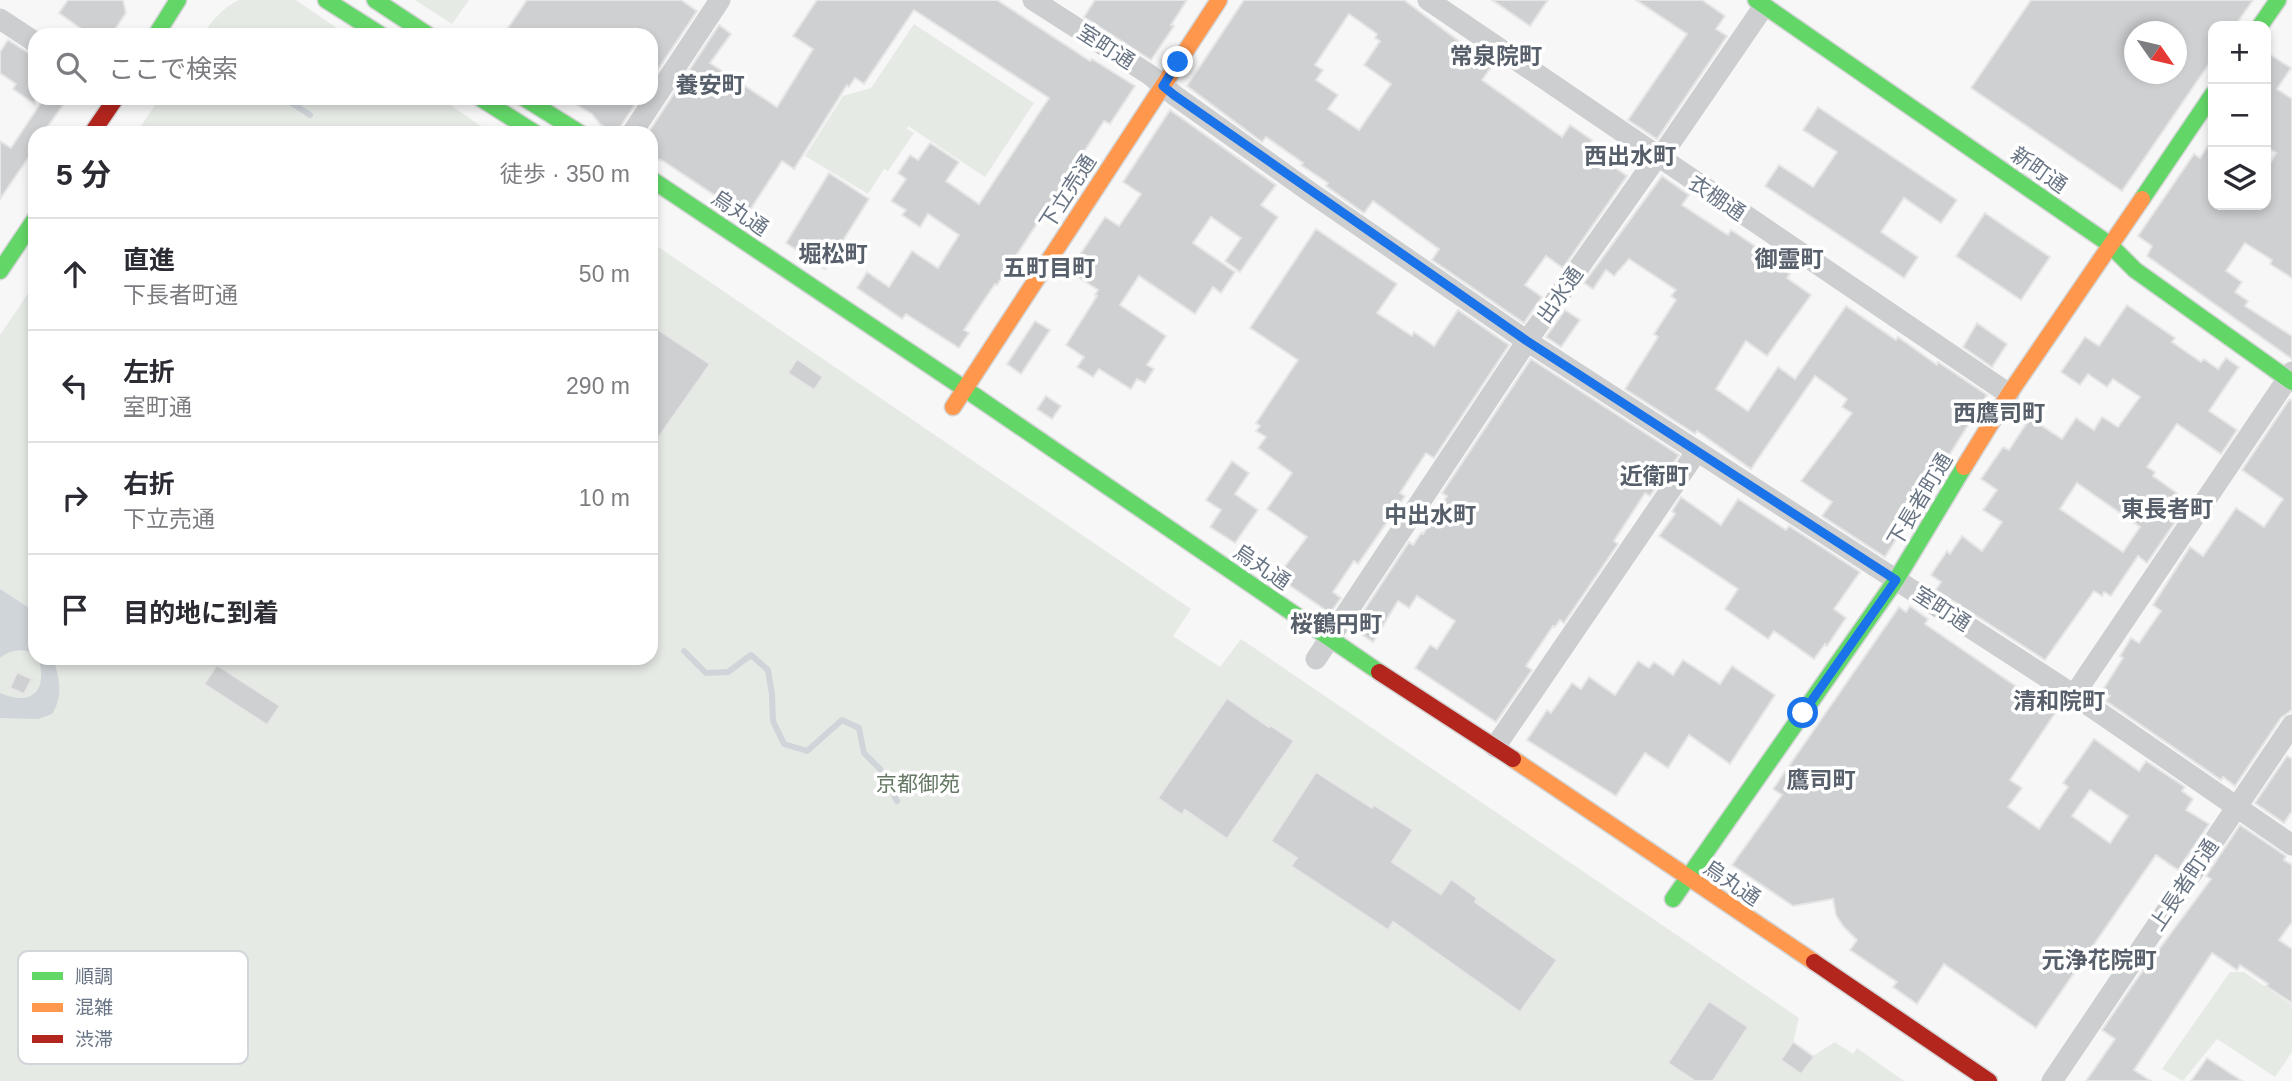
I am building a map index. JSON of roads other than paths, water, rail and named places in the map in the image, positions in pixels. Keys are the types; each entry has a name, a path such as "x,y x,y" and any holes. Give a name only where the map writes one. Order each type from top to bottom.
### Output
{"main road":[{"path":"160,28 178,0"},
{"path":"326,0 370,28"},
{"path":"375,0 417,28"},
{"name":"下立売通","path":"953,408 1219,0"},
{"path":"2263,21 2278,0"},
{"name":"新町通","path":"1760,3 2109,244 2135,270 2290,377"},
{"name":"下長者町通","path":"1678,893 1896,580 2009,394 2208,100"},
{"path":"97,126 111,105"},
{"path":"491,105 524,126"},
{"path":"535,105 568,126"},
{"name":"烏丸通","path":"658,185 965,389 1329,639 1495,747 1678,893 1989,1081"},
{"path":"2,264 28,229"}],"street":[{"path":"658,94 720,0"},
{"name":"室町通","path":"1033,0 1150,75 1310,192 1527,341 2074,695 2292,845"},
{"name":"衣棚通","path":"1428,0 1657,158 2009,394"},
{"name":"出水通","path":"1313,657 1329,639 1527,341 1657,158 1664,152 1760,3"},
{"path":"0,19 28,37"},
{"path":"637,126 651,105"},
{"path":"2074,695 2290,377"},
{"path":"1495,747 1697,451"},
{"name":"上長者町通","path":"2052,1081 2292,725"}],"waterway":[{"path":"295,105 310,115"},
{"path":"684,651 706,673 728,672 751,655 768,670 773,721 784,744 807,751 842,720 859,728 864,753 880,769 897,801"}],"district":[{"name":"常泉院町","path":"1496,56"},
{"name":"養安町","path":"710,85"},
{"name":"西出水町","path":"1630,156"},
{"name":"堀松町","path":"833,254"},
{"name":"御霊町","path":"1789,259"},
{"name":"五町目町","path":"1049,268"},
{"name":"西鷹司町","path":"1999,413"},
{"name":"近衛町","path":"1654,476"},
{"name":"東長者町","path":"2167,509"},
{"name":"中出水町","path":"1430,515"},
{"name":"桜鶴円町","path":"1336,624"},
{"name":"清和院町","path":"2059,701"},
{"name":"鷹司町","path":"1821,780"},
{"name":"元浄花院町","path":"2099,960"}],"park label":[{"name":"京都御苑","path":"918,784"}]}
